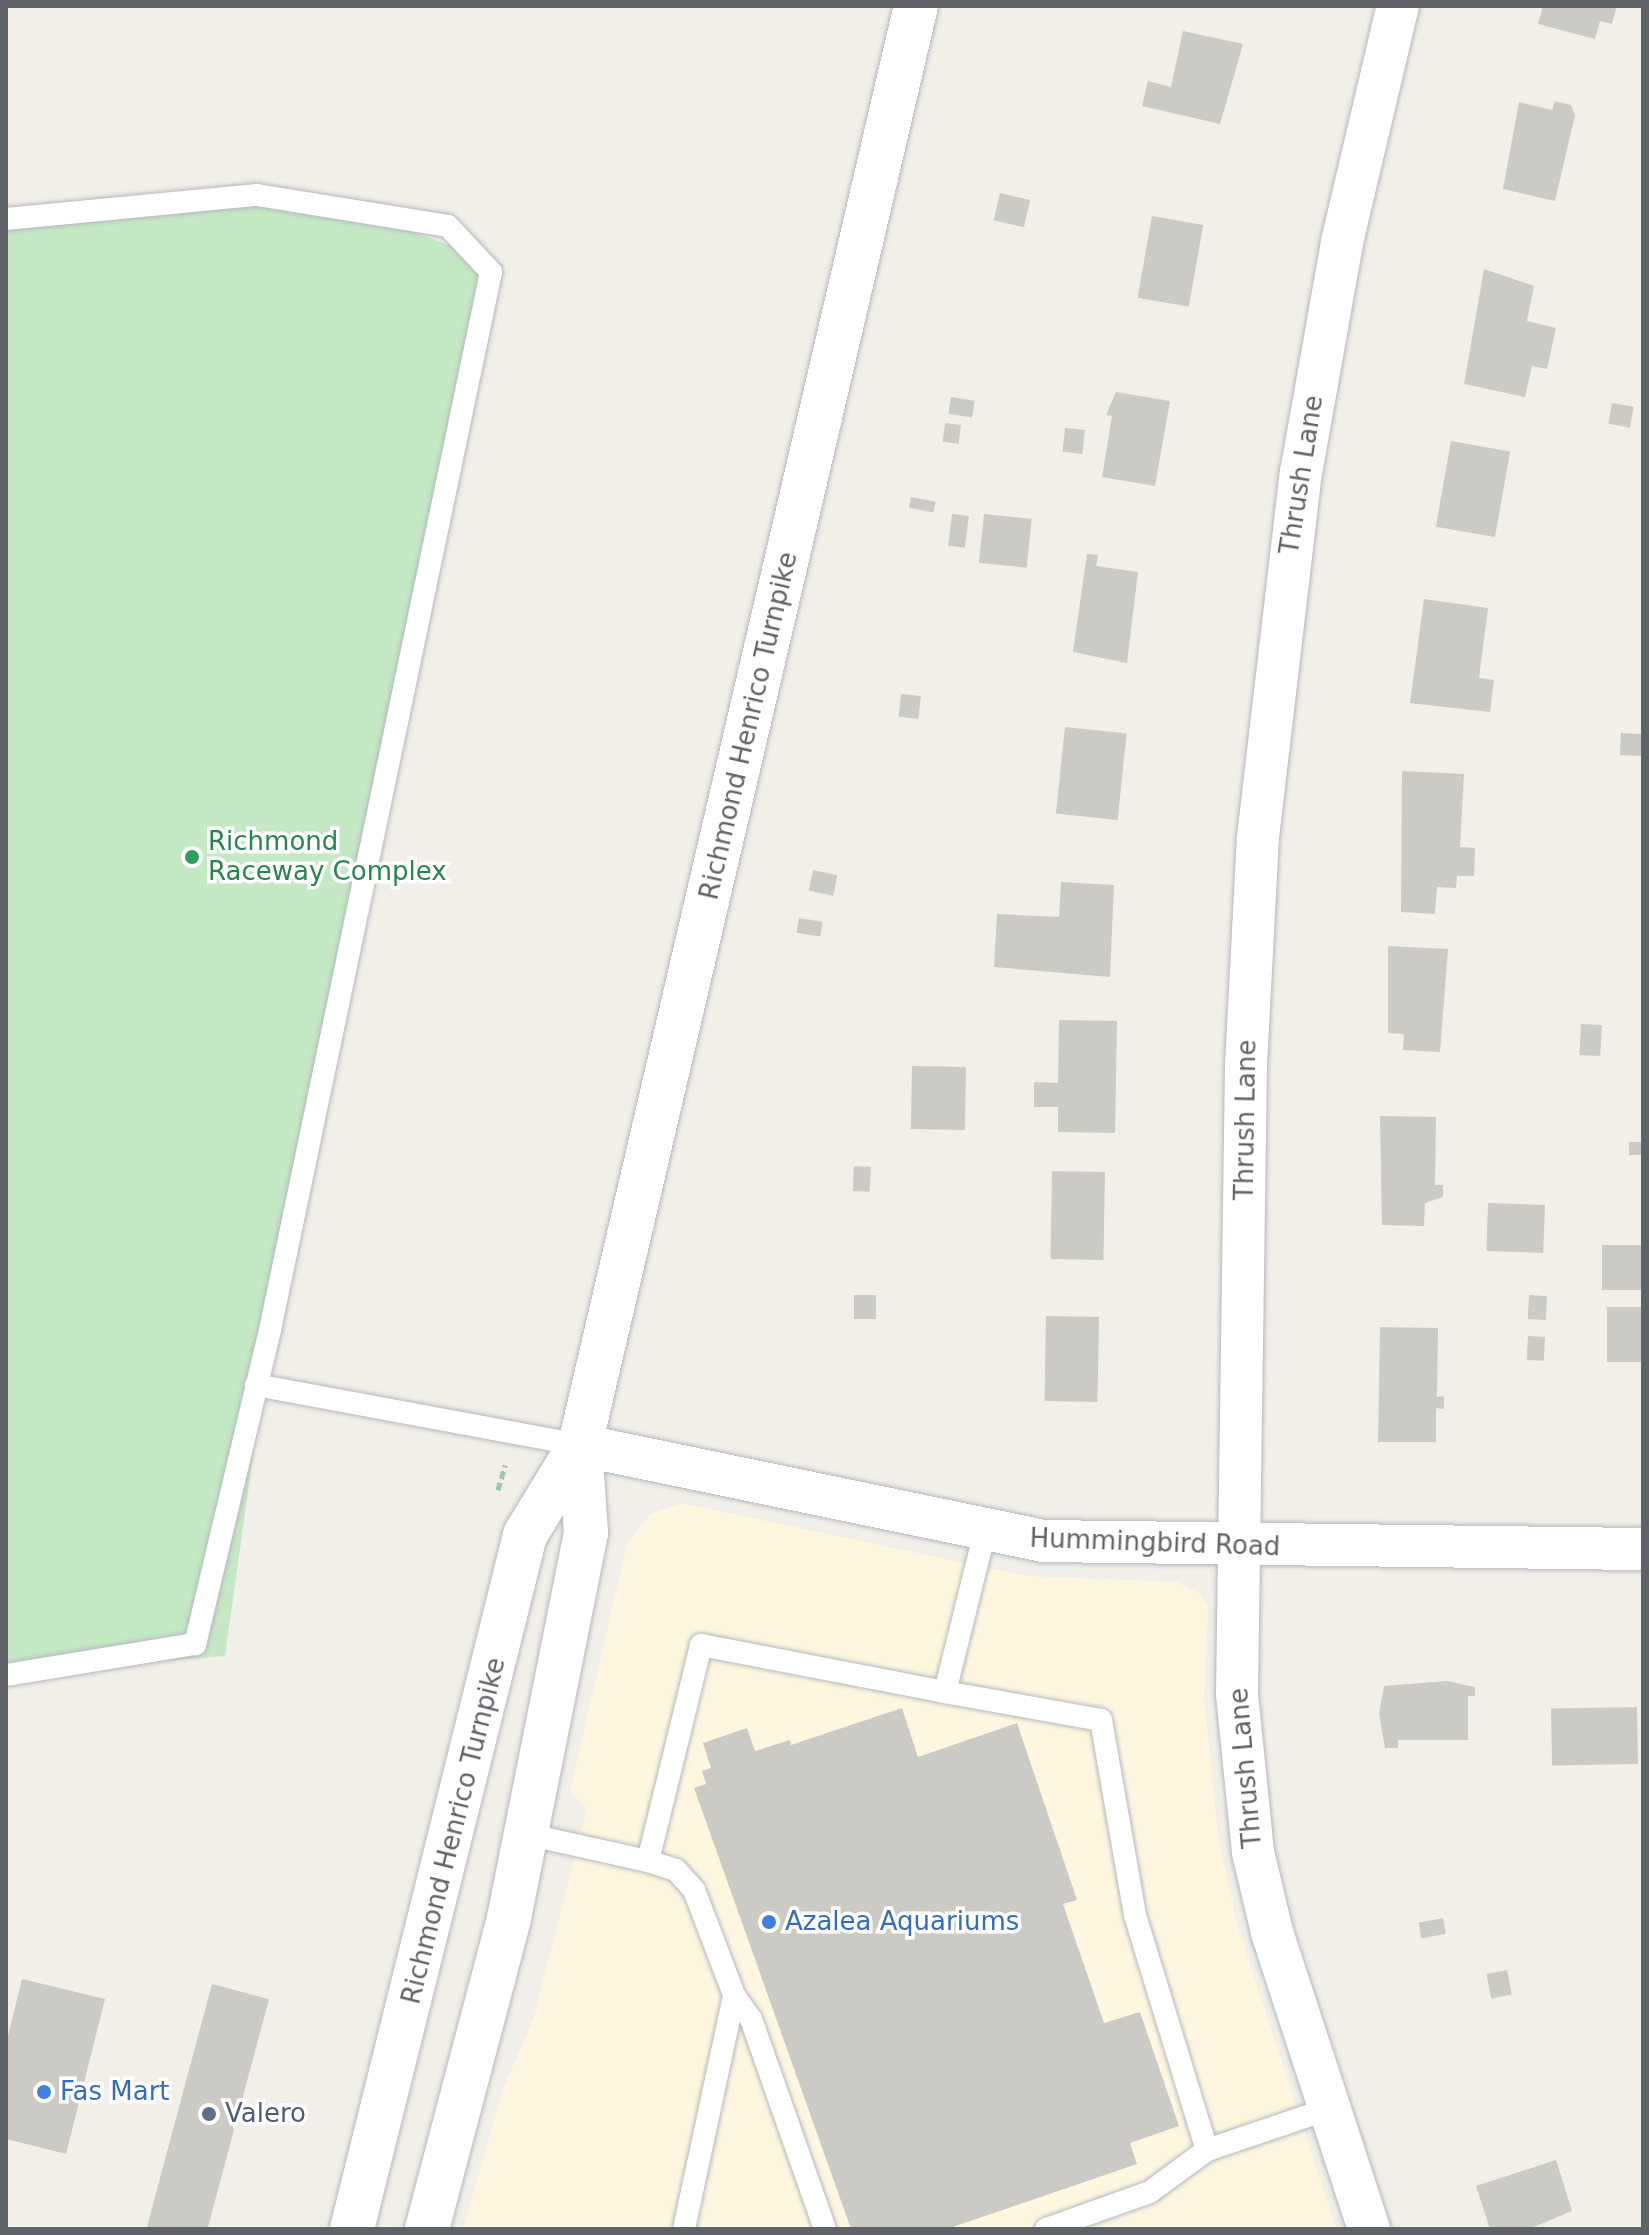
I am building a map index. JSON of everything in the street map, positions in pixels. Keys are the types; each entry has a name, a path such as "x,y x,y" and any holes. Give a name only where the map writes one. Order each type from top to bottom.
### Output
{"main road":[{"name":"Richmond Henrico Turnpike","path":"427,2229 526,1834 586,1533 580,1445 916,6"},
{"name":"Richmond Henrico Turnpike","path":"352,2229 525,1535 580,1445"}],"street":[{"name":"Thrush Lane","path":"1369,2229 1328,2109 1253,1852 1237,1694 1246,1065 1282,601 1342,242 1398,6"},
{"name":"Hummingbird Road","path":"580,1445 985,1532 1129,1546 1643,1549"}],"lane":[{"path":"6,219 257,195 448,226 491,272 256,1385 195,1644 6,1675"},
{"path":"256,1385 580,1445"},
{"path":"945,1692 985,1532"},
{"path":"648,1861 701,1645 1101,1720 1135,1915 1207,2150"},
{"path":"526,1834 648,1861 691,1883 734,1995 751,2019 825,2229"},
{"path":"684,2229 734,1995"},
{"path":"1046,2229 1150,2192 1207,2150 1328,2109"}],"shaded area":[{"path":"681,1503 1026,1576 1177,1582 1201,1594 1208,1606 1204,1697 1218,1835 1236,1921 1336,2229 463,2229 503,2089 534,2017 587,1808 570,1791 627,1544 650,1514"}],"green space":[{"name":"Richmond Raceway Complex","path":"314,197 503,264 254,1449 225,1656 6,1675 6,228"}],"building":[{"path":"1543,6 1617,6 1612,24 1600,21 1595,39 1538,24"},
{"path":"1183,31 1243,44 1220,124 1142,106 1148,81 1171,87"},
{"path":"1555,101 1571,105 1575,115 1555,201 1503,189 1519,102 1552,110"},
{"path":"1000,193 1030,200 1024,227 994,220"},
{"path":"1152,216 1203,225 1189,307 1138,298"},
{"path":"1484,269 1534,286 1527,321 1556,328 1547,369 1532,366 1525,397 1464,384"},
{"path":"1116,392 1170,401 1155,486 1102,477 1112,416 1106,415"},
{"path":"951,397 975,401 972,418 948,414"},
{"path":"1612,403 1634,407 1630,428 1608,424"},
{"path":"945,423 961,425 959,444 943,442"},
{"path":"1065,428 1085,430 1082,454 1062,452"},
{"path":"1451,441 1510,451 1495,537 1436,527"},
{"path":"911,497 936,502 933,513 909,508"},
{"path":"952,514 969,516 965,548 948,546"},
{"path":"984,514 1032,519 1027,568 979,563"},
{"path":"1087,554 1098,555 1096,566 1138,572 1127,663 1073,652"},
{"path":"1424,599 1488,608 1479,678 1494,680 1490,712 1410,703"},
{"path":"901,694 921,696 918,719 899,717"},
{"path":"1065,727 1127,733 1118,820 1056,814"},
{"path":"1621,733 1643,734 1642,756 1620,755"},
{"path":"1402,771 1464,774 1460,847 1475,848 1474,876 1457,876 1456,888 1437,887 1435,914 1401,912"},
{"path":"813,870 837,875 833,896 809,891"},
{"path":"1061,882 1114,885 1110,977 994,967 997,914 1059,917"},
{"path":"799,918 823,922 820,937 797,933"},
{"path":"1388,946 1448,949 1440,1052 1403,1050 1404,1034 1388,1033"},
{"path":"1059,1020 1117,1021 1115,1133 1058,1132 1058,1107 1034,1107 1034,1082 1058,1083"},
{"path":"1581,1024 1602,1025 1600,1056 1579,1055"},
{"path":"912,1066 966,1067 965,1130 911,1129"},
{"path":"1380,1116 1436,1117 1435,1185 1443,1185 1443,1197 1425,1203 1424,1226 1382,1225"},
{"path":"1629,1142 1643,1142 1643,1155 1629,1155"},
{"path":"854,1166 871,1167 870,1192 853,1191"},
{"path":"1052,1171 1105,1172 1103,1260 1050,1259"},
{"path":"1488,1203 1545,1205 1543,1253 1486,1251"},
{"path":"1602,1245 1643,1245 1643,1290 1602,1290"},
{"path":"854,1295 876,1295 876,1319 854,1319"},
{"path":"1529,1295 1547,1296 1546,1320 1528,1319"},
{"path":"1607,1307 1643,1307 1643,1362 1607,1362"},
{"path":"1046,1316 1099,1317 1098,1402 1045,1401"},
{"path":"1380,1327 1438,1328 1437,1397 1444,1396 1444,1409 1436,1408 1436,1442 1378,1442"},
{"path":"1528,1336 1545,1337 1544,1361 1527,1360"},
{"path":"1447,1681 1475,1687 1475,1696 1468,1696 1468,1740 1398,1740 1398,1748 1385,1748 1379,1714 1384,1686"},
{"path":"1637,1707 1638,1764 1552,1765 1551,1709"},
{"path":"902,1708 918,1757 1017,1723 1077,1900 1063,1904 1104,2023 1140,2012 1179,2126 1130,2143 1137,2164 947,2229 851,2229 694,1788 706,1784 702,1771 711,1768 703,1743 747,1728 755,1751 790,1740 791,1745"},
{"path":"1443,1918 1446,1934 1422,1938 1418,1923"},
{"path":"1507,1970 1512,1995 1491,1999 1486,1974"},
{"name":"Fas Mart","path":"22,1979 105,1999 66,2154 6,2139 6,2044"},
{"name":"Valero","path":"212,1984 269,1999 207,2229 147,2228"},
{"path":"1556,2160 1572,2211 1529,2229 1490,2229 1476,2186"}],"place":[{"name":"Richmond Raceway Complex","path":"192,857"},
{"name":"Azalea Aquariums","path":"769,1922"},
{"name":"Fas Mart","path":"44,2092"},
{"name":"Valero","path":"209,2114"}]}
